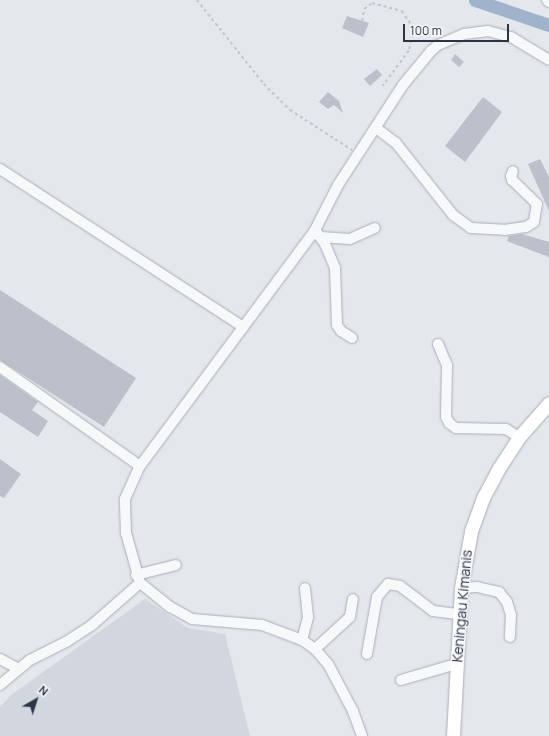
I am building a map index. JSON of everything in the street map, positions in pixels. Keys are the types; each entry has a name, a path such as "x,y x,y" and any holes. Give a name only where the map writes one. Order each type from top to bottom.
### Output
{"main road":[{"name":"Keningau Kimanis","path":"453,736 459,614 465,552 476,515 499,468 519,437 549,403"}],"street":[{"path":"362,736 344,693 328,664 315,649 302,640 262,625 192,619 170,607 138,579 124,515 125,499 140,466 243,327 317,234 338,185 404,85 431,51 450,39 477,31 497,33 511,37 549,60"},
{"path":"376,128 396,143 453,215 471,228 504,230 526,227 534,222 537,204 512,180 510,176 513,171"},
{"path":"0,169 135,254 243,327"},
{"path":"317,234 350,239 375,228"},
{"path":"317,234 335,268 337,325 341,331 352,338"},
{"path":"438,344 447,365 446,417 448,423 456,428 506,429 519,437"},
{"path":"0,367 140,466"},
{"path":"0,685 17,668 78,635 138,579 176,565"},
{"path":"367,654 377,597 388,584 400,586 433,611 459,614"},
{"path":"461,588 477,587 499,592 507,602 510,615 510,637"},
{"path":"302,640 308,617 305,588"},
{"path":"315,649 350,618 354,599"},
{"path":"0,659 17,668"},
{"path":"401,680 456,664"}],"path":[{"path":"197,0 264,84 290,110 358,154"},
{"path":"362,21 364,9 372,2 402,11 414,29 409,51 383,86"}],"shaded area":[{"path":"145,599 188,628 225,634 250,736 0,736 0,707 11,695"}],"building":[{"path":"347,16 369,23 363,37 342,28"},
{"path":"455,54 464,62 459,67 451,60"},
{"path":"377,69 382,75 370,86 364,79"},
{"path":"328,92 339,101 343,113 334,105 328,109 319,102"},
{"path":"483,97 502,112 465,162 445,146"},
{"path":"540,159 549,177 549,211 528,164"},
{"path":"522,234 549,242 549,257 507,241 509,236"},
{"path":"0,290 136,378 104,427 0,360"},
{"path":"0,375 38,402 32,410 48,421 38,437 0,412"},
{"path":"0,459 21,474 4,498 0,496"}],"waterway":[{"path":"475,0 549,25"}]}
